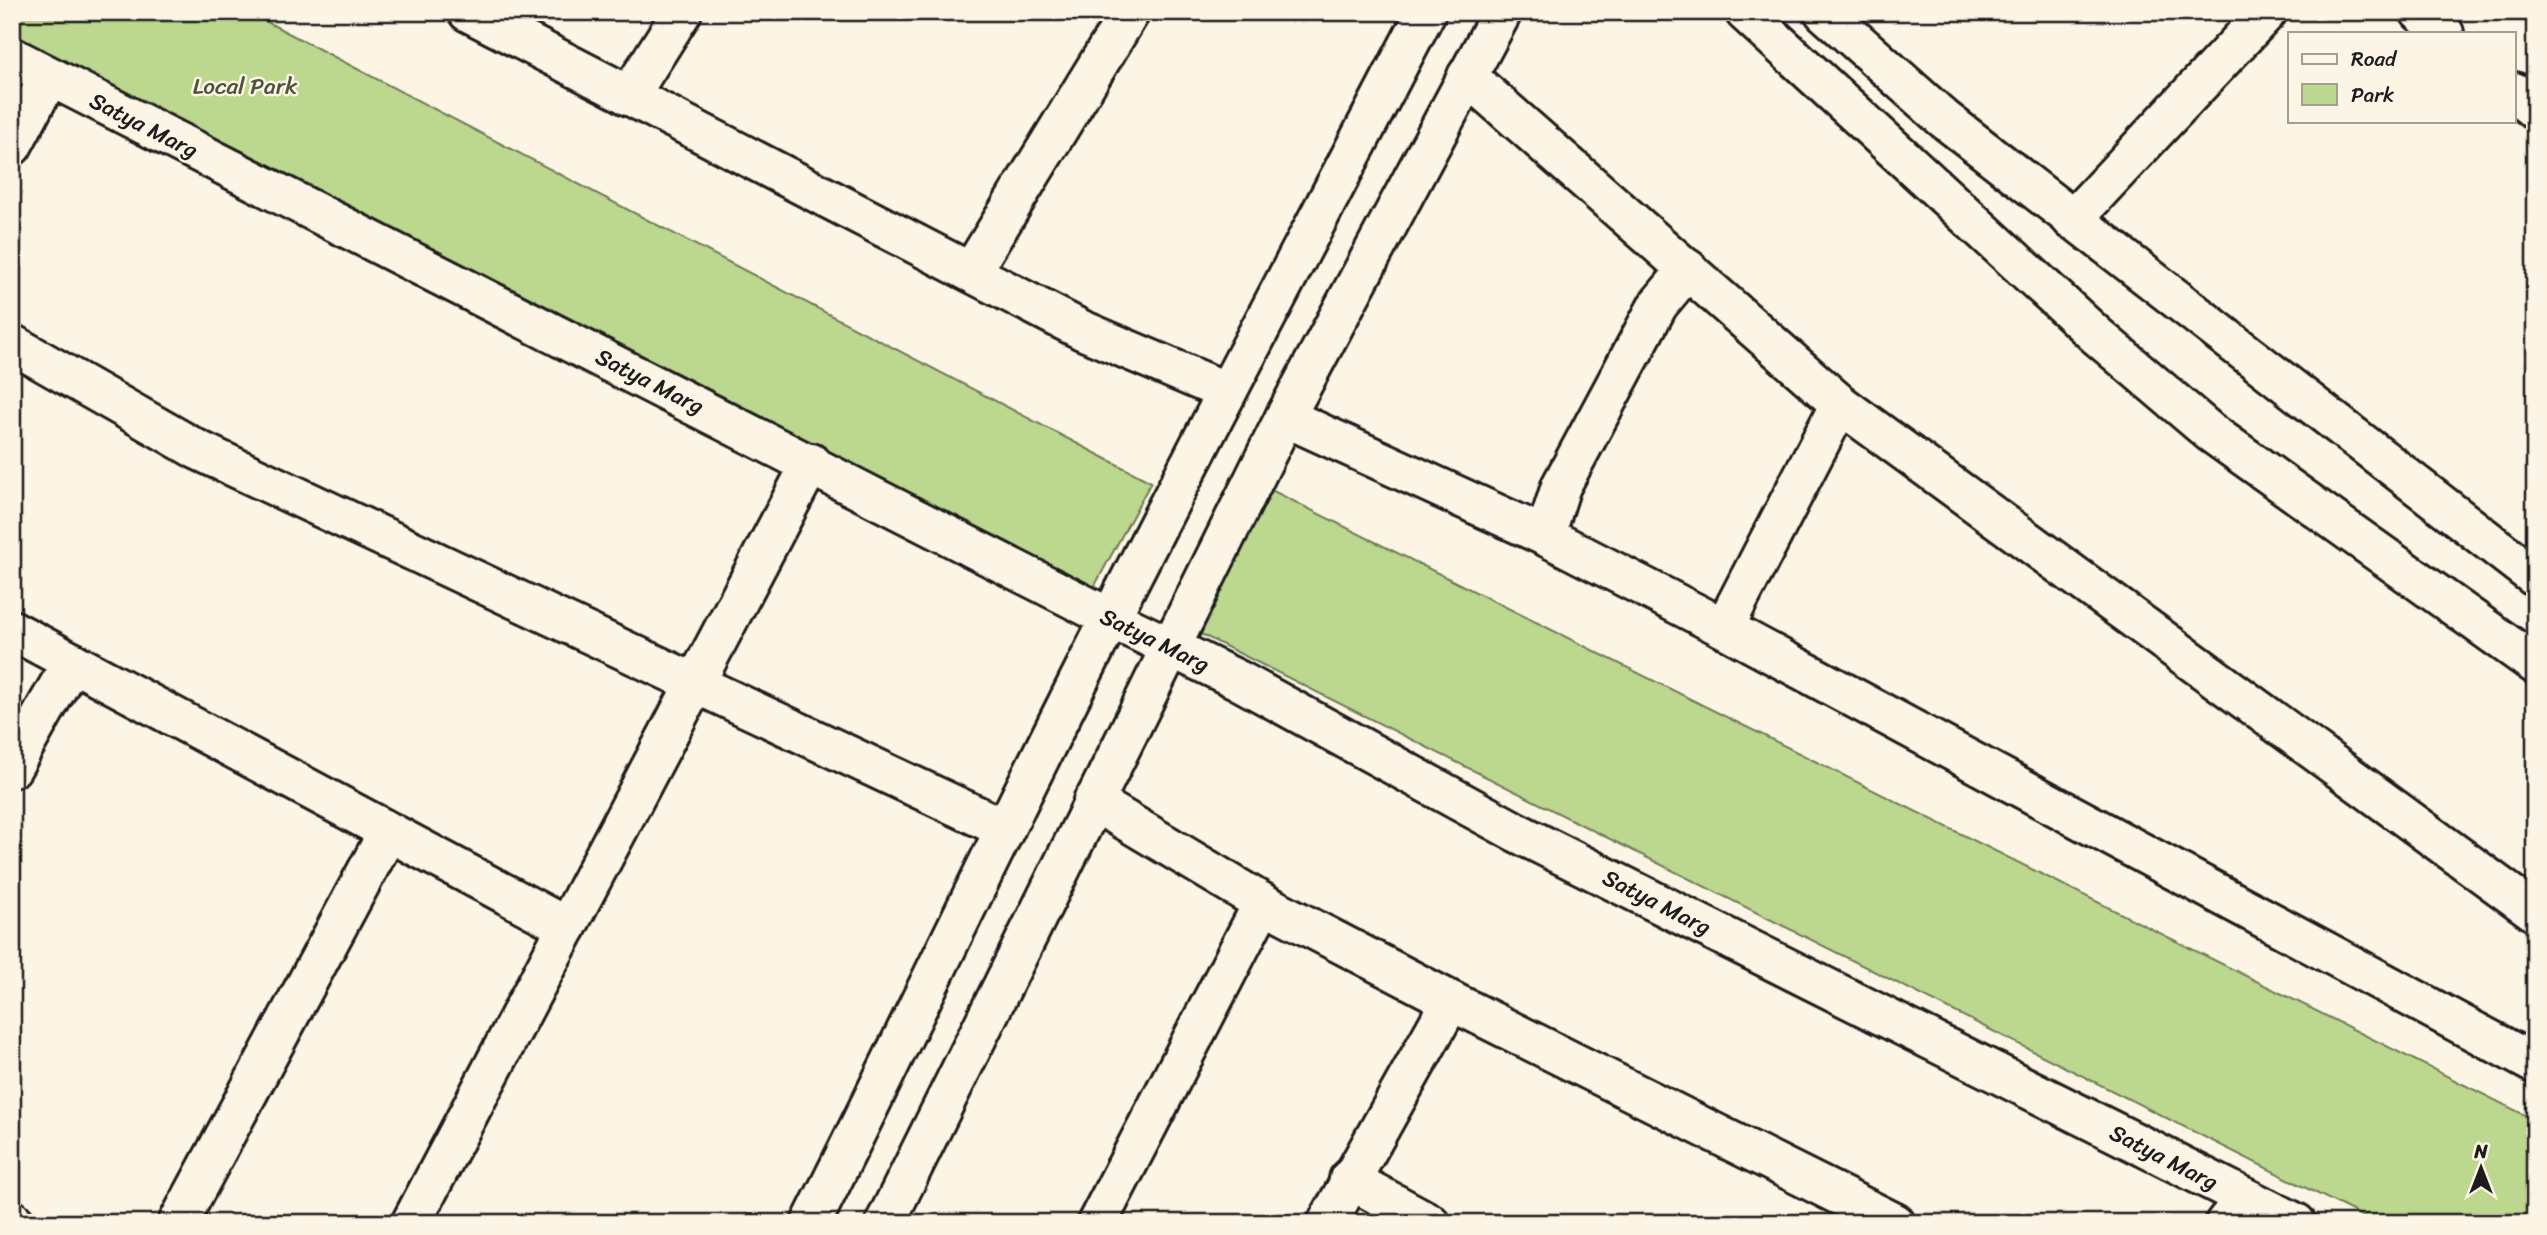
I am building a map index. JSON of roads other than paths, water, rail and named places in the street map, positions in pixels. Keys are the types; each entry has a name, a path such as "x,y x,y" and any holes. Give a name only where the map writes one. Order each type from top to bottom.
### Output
{"street":[{"path":"468,12 1082,330 1227,392"},
{"path":"629,96 682,12"},
{"path":"971,272 1130,12"},
{"path":"811,1223 893,1062 1005,829 1227,392 1426,12"},
{"path":"885,1223 1286,417 1502,12"},
{"path":"1745,12 2096,335 2210,432 2535,664"},
{"path":"1824,12 1944,119 2535,577"},
{"path":"2073,220 2267,12"},
{"path":"2420,12 2443,32"},
{"name":"Satya Marg","path":"12,57 1250,687 1516,832 2235,1210 2296,1223"},
{"path":"1467,76 1840,404 2535,912"},
{"path":"12,146 49,77"},
{"path":"2516,94 2535,110"},
{"path":"1545,536 1561,486 1658,305 1688,269"},
{"path":"12,344 196,449 1005,829"},
{"path":"1724,628 1840,404"},
{"path":"1286,417 1545,536 1724,628 2535,1064"},
{"path":"411,1223 811,463"},
{"path":"12,630 567,927"},
{"path":"12,768 72,662"},
{"path":"1093,802 1263,903 1451,1001 1895,1223"},
{"path":"178,1223 388,832"},
{"path":"1097,1223 1263,903"},
{"path":"1327,1223 1349,1179 1451,1001"},
{"path":"1349,1179 1430,1223"}],"park label":[{"name":"Local Park","path":"245,86"}]}
